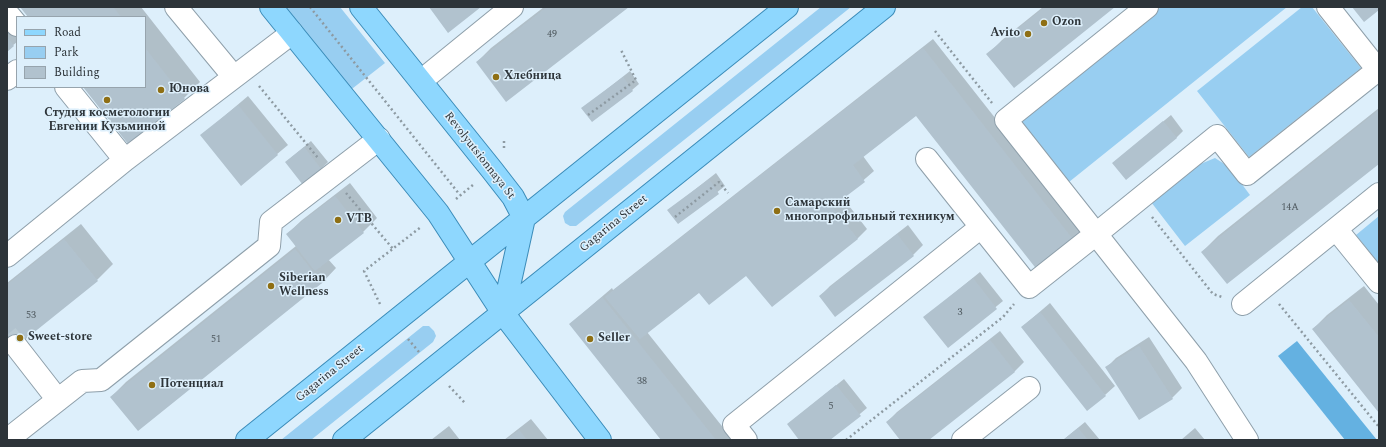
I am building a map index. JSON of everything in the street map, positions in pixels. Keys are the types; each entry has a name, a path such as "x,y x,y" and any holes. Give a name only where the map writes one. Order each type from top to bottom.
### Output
{"main road":[{"path":"271,7 438,214 470,260 503,313 600,440"},
{"name":"Revolyutsionnaya St","path":"361,7 509,192 524,218"},
{"name":"Gagarina Street","path":"247,440 787,7"},
{"name":"Gagarina Street","path":"344,440 884,7"},
{"path":"503,313 524,218"}],"lane":[{"path":"176,7 240,73"},
{"path":"421,81 512,7"},
{"path":"1147,7 1006,120 1196,361 1247,440"},
{"path":"927,159 1030,287 1217,136 1248,174 1379,69 1328,7"},
{"path":"7,13 16,25"},
{"path":"7,256 125,160 292,32"},
{"path":"7,79 16,72"},
{"path":"67,88 125,160"},
{"path":"7,440 82,381 100,380 269,246 271,222 378,139"},
{"path":"1243,304 1379,194"},
{"path":"746,440 734,425 982,227"},
{"path":"1336,229 1379,282"},
{"path":"16,346 58,400"},
{"path":"963,440 1029,388"}],"path":[{"path":"310,7 460,196"},
{"path":"935,31 1006,120"},
{"path":"588,115 636,80 621,50"},
{"path":"240,73 332,176 393,249"},
{"path":"675,217 719,182 728,193"},
{"path":"1138,200 1213,294 1243,304"},
{"path":"1265,286 1379,427"},
{"path":"846,440 1003,316 1030,287"}],"green space":[{"path":"280,7 340,7 385,63 348,92"},
{"path":"821,7 851,7 576,226 570,226 565,223 563,216 565,212"},
{"path":"1161,7 1287,7 1069,182 1019,121"},
{"path":"1302,7 1312,7 1361,68 1249,157 1197,91"},
{"path":"1215,158 1229,167 1250,195 1185,246 1151,202 1198,165"},
{"path":"1379,216 1379,264 1356,235"},
{"path":"423,326 429,326 434,331 436,336 433,342 311,440 281,440"}],"shaded area":[{"path":"1297,341 1377,440 1345,440 1278,356"}],"building":[{"path":"20,7 113,7 120,16 27,16"},
{"path":"429,7 481,7 448,33"},
{"path":"547,7 629,7 506,102 476,62"},
{"path":"1045,7 1115,7 1014,88 986,54"},
{"path":"1352,7 1379,7 1379,10 1364,22"},
{"path":"7,37 14,46 7,52"},
{"path":"923,48 1075,242 1038,271 916,116 853,165 865,182 832,207 858,239 772,307 746,276 709,305 699,293 640,339 605,297"},
{"path":"146,49 185,99 128,144 84,88 146,88"},
{"path":"623,77 633,91 592,122 581,108"},
{"path":"238,105 278,155 241,186 200,135"},
{"path":"1379,110 1379,164 1227,284 1201,252"},
{"path":"1163,121 1177,138 1126,180 1112,163"},
{"path":"304,147 322,170 303,185 285,162"},
{"path":"709,179 719,194 678,224 667,210"},
{"path":"335,196 364,233 315,271 286,234"},
{"path":"897,234 914,256 835,317 819,296"},
{"path":"64,239 98,281 7,354 7,285"},
{"path":"295,249 322,283 138,431 110,397"},
{"path":"973,278 997,309 948,348 923,317"},
{"path":"602,297 716,440 661,440 569,324"},
{"path":"1349,300 1379,337 1379,413 1312,329"},
{"path":"1040,312 1106,396 1087,411 1021,327"},
{"path":"990,340 1015,372 929,440 900,440 886,422"},
{"path":"1139,346 1173,399 1139,420 1105,367"},
{"path":"836,385 861,416 830,440 799,440 787,424"},
{"path":"1078,428 1088,440 1063,440"},
{"path":"519,430 527,440 506,440"}],"tunnel":[{"path":"7,335 16,346"}],"place":[{"name":"Ozon","path":"1044,23"},
{"name":"Avito","path":"1028,34"},
{"name":"Хлебница","path":"496,77"},
{"name":"Юнова","path":"161,90"},
{"name":"Студия косметологии Евгении Кузьминой","path":"107,100"},
{"name":"Самарский многопрофильный техникум","path":"777,211"},
{"name":"VTB","path":"338,220"},
{"name":"Siberian Wellness","path":"271,286"},
{"name":"Sweet-store","path":"20,338"},
{"name":"Seller","path":"590,339"},
{"name":"Потенциал","path":"152,385"}]}
